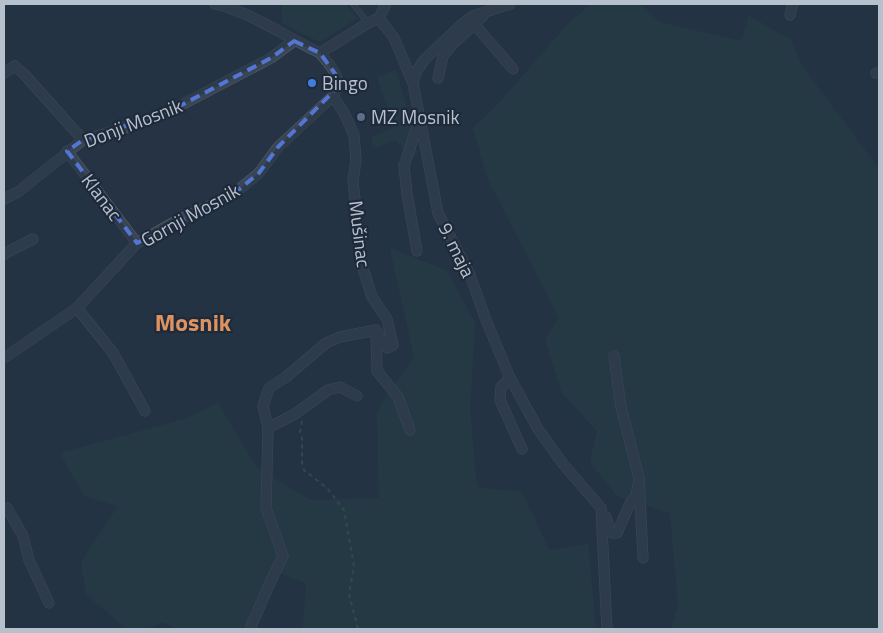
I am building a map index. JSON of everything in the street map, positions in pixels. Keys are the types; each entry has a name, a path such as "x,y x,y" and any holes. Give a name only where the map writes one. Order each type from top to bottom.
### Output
{"street":[{"path":"215,4 233,8 258,19 294,41 320,53 339,81 333,96"},
{"path":"320,53 379,18 386,4"},
{"path":"413,83 416,72 425,59 473,16 510,4"},
{"path":"790,15 793,4"},
{"path":"438,78 443,56 452,45 490,10"},
{"name":"9. maja","path":"379,18 394,38 413,83 438,213 470,275 510,378 538,429 563,464 601,508 608,523 608,530 612,533 617,533 631,501 636,497 639,478"},
{"path":"474,24 513,69"},
{"name":"Donji Mosnik","path":"4,199 18,192 83,140 131,126 170,111 271,58 294,41"},
{"path":"4,73 14,66 24,74 83,140"},
{"name":"Gornji Mosnik","path":"4,358 77,308 137,243 174,222 231,196 259,173 278,147 333,96"},
{"name":"Mušinac","path":"333,96 344,113 354,135 356,160 353,181 362,265 372,297 387,319 392,345 388,348 376,330"},
{"name":"9. maja","path":"417,251 404,166 420,118"},
{"name":"Klanac","path":"67,151 137,243"},
{"path":"4,254 33,239"},
{"path":"77,308 113,353 145,411"},
{"path":"250,629 283,556 266,508 268,428 263,406 269,388 286,377 326,343 340,337 376,330 377,370 398,397 410,430"},
{"path":"614,356 621,407 639,478 643,558"},
{"path":"510,378 501,387 500,400 522,450"},
{"path":"268,428 302,409 328,390 340,387 357,396"},
{"path":"4,509 6,508 23,536 29,560 48,604"},
{"path":"601,508 607,629"}],"lane":[{"path":"353,4 368,23"}],"path":[{"path":"302,409 300,432 304,470 327,488 344,510 354,566 349,594 358,629"}],"highlighted area":[{"path":"294,41 320,53 336,75 337,88 278,147 259,173 231,196 137,243 67,151 83,140 170,111 271,58"}],"green space":[{"path":"282,4 345,4 357,18 320,42 282,23"},
{"path":"591,4 633,4 643,6 659,22 741,41 749,16 791,40 802,66 879,169 879,629 671,629 678,604 670,513 617,496 590,462 597,431 562,393 545,339 559,318 487,177 473,128 498,104 567,25"},
{"path":"396,70 418,155 408,154 396,140 373,148 371,137 392,128 377,77"},
{"path":"390,248 447,271 475,322 470,410 477,487 522,492 549,550 588,544 596,629 303,629 306,583 279,573 246,629 177,629 163,622 146,629 127,629 86,594 81,562 118,506 84,496 60,453 185,419 218,403 257,468 310,500 379,498 377,412 414,357"}],"place":[{"name":"Bingo","path":"312,83"},
{"name":"MZ Mosnik","path":"361,117"}],"district":[{"name":"Mosnik","path":"193,323"}]}
